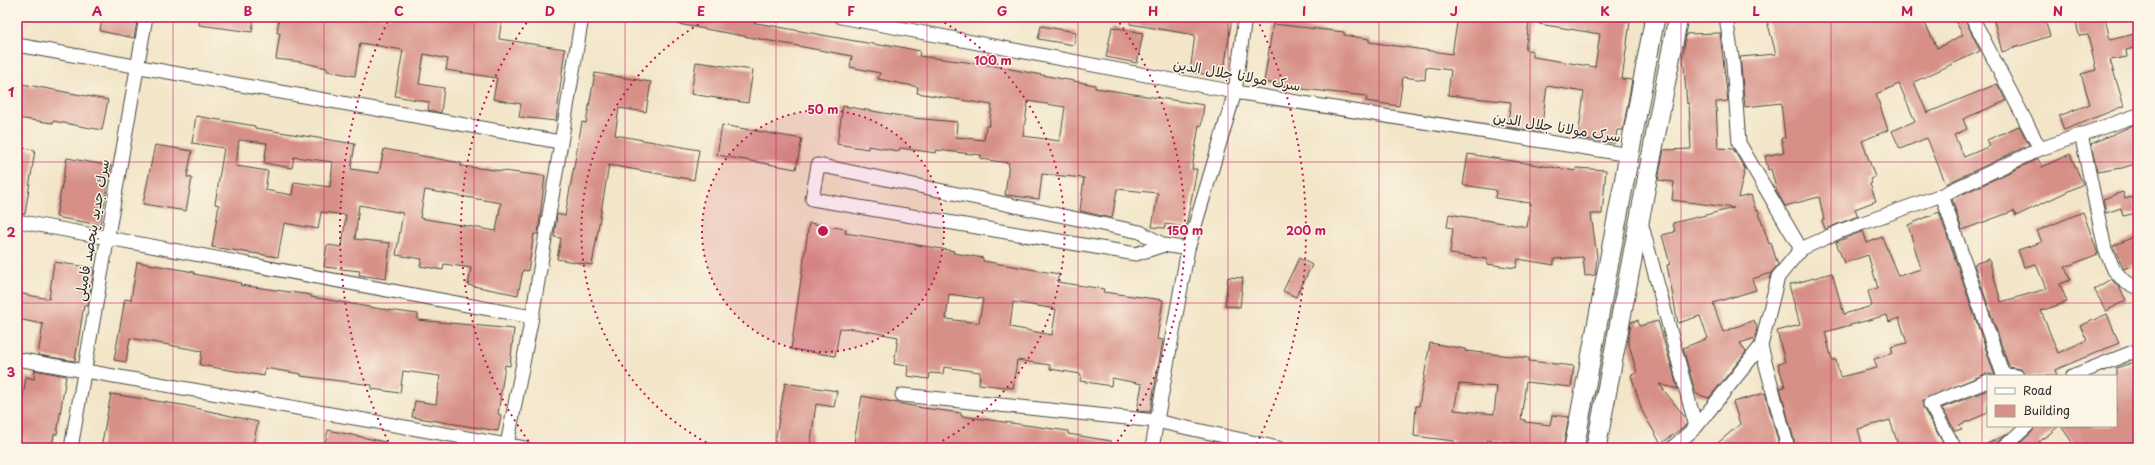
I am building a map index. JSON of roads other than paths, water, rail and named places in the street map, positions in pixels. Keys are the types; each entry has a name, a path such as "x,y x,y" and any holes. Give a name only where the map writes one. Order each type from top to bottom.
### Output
{"main road":[{"path":"1574,448 1655,17"},
{"path":"1596,448 1678,17"},
{"path":"1623,192 1644,198"},
{"path":"1615,234 1636,239"}],"street":[{"name":"سرك جدید پنجصد فامیلی","path":"71,448 146,17"},
{"path":"507,445 532,316 582,17"},
{"name":"سرک مولانا جلال الدین","path":"842,17 1235,92 1630,155"},
{"path":"1152,448 1188,249 1235,92 1245,17"},
{"path":"1726,17 1733,64 1738,143 1801,249"},
{"path":"1972,17 2040,149"},
{"path":"17,45 560,142"},
{"path":"1672,448 1696,427 1761,346 1778,277 1801,249 1843,230 1942,195 2040,149 2138,115"},
{"path":"2081,134 2105,249 2114,270 2125,282 2136,286"},
{"path":"1164,245 1136,254 812,199 818,165 1140,232 1164,245 1188,249"},
{"path":"1942,195 2001,375"},
{"path":"1640,218 1696,427"},
{"path":"17,221 532,316"},
{"path":"1761,346 1788,448"},
{"path":"2075,375 2138,350"},
{"path":"17,359 525,448"},
{"path":"1955,448 1930,404 1987,381"},
{"path":"902,395 1156,422 1278,448"},
{"path":"2003,448 2026,427"}]}
